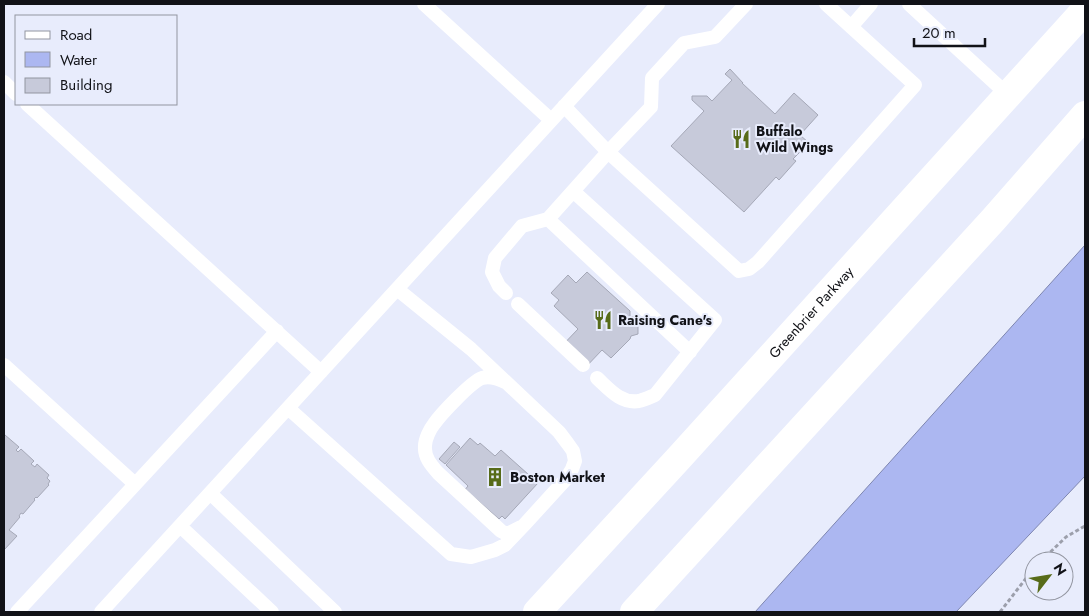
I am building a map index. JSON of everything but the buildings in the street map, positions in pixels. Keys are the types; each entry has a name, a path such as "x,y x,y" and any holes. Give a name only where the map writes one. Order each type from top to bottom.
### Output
{"main road":[{"name":"Greenbrier Parkway","path":"537,612 1085,10"},
{"path":"634,612 993,220 1085,115"}],"lane":[{"path":"424,4 552,120"},
{"path":"101,612 658,4"},
{"path":"506,294 499,286 492,272 495,258 522,226 548,219 651,106 652,78 684,43 715,37 746,4"},
{"path":"564,106 608,152 739,271 749,269 758,262 915,85 826,4"},
{"path":"851,26 871,4"},
{"path":"910,4 1008,95"},
{"path":"4,82 15,93"},
{"path":"28,105 321,372"},
{"path":"573,191 715,320 654,395 640,401 626,400 614,394 597,378"},
{"path":"548,219 690,352"},
{"path":"288,408 451,554 471,557 495,550 505,545 526,524 566,479 575,461 573,452 559,432 471,349 397,288"},
{"path":"518,304 583,365"},
{"path":"17,612 276,331"},
{"path":"4,365 135,484"},
{"path":"508,384 500,380 483,378 466,389 429,432 425,444 426,455 429,463 438,473 501,531 507,534 526,524"},
{"path":"210,493 336,612"},
{"path":"180,526 272,612"}],"path":[{"path":"1051,551 1066,537 1085,526"},
{"path":"1000,612 1024,581"}],"water":[{"path":"1085,245 1085,476 956,612 755,612"}],"place":[{"name":"Buffalo Wild Wings","path":"741,139"},
{"name":"Raising Cane's","path":"603,320"},
{"name":"Boston Market","path":"495,477"}]}
